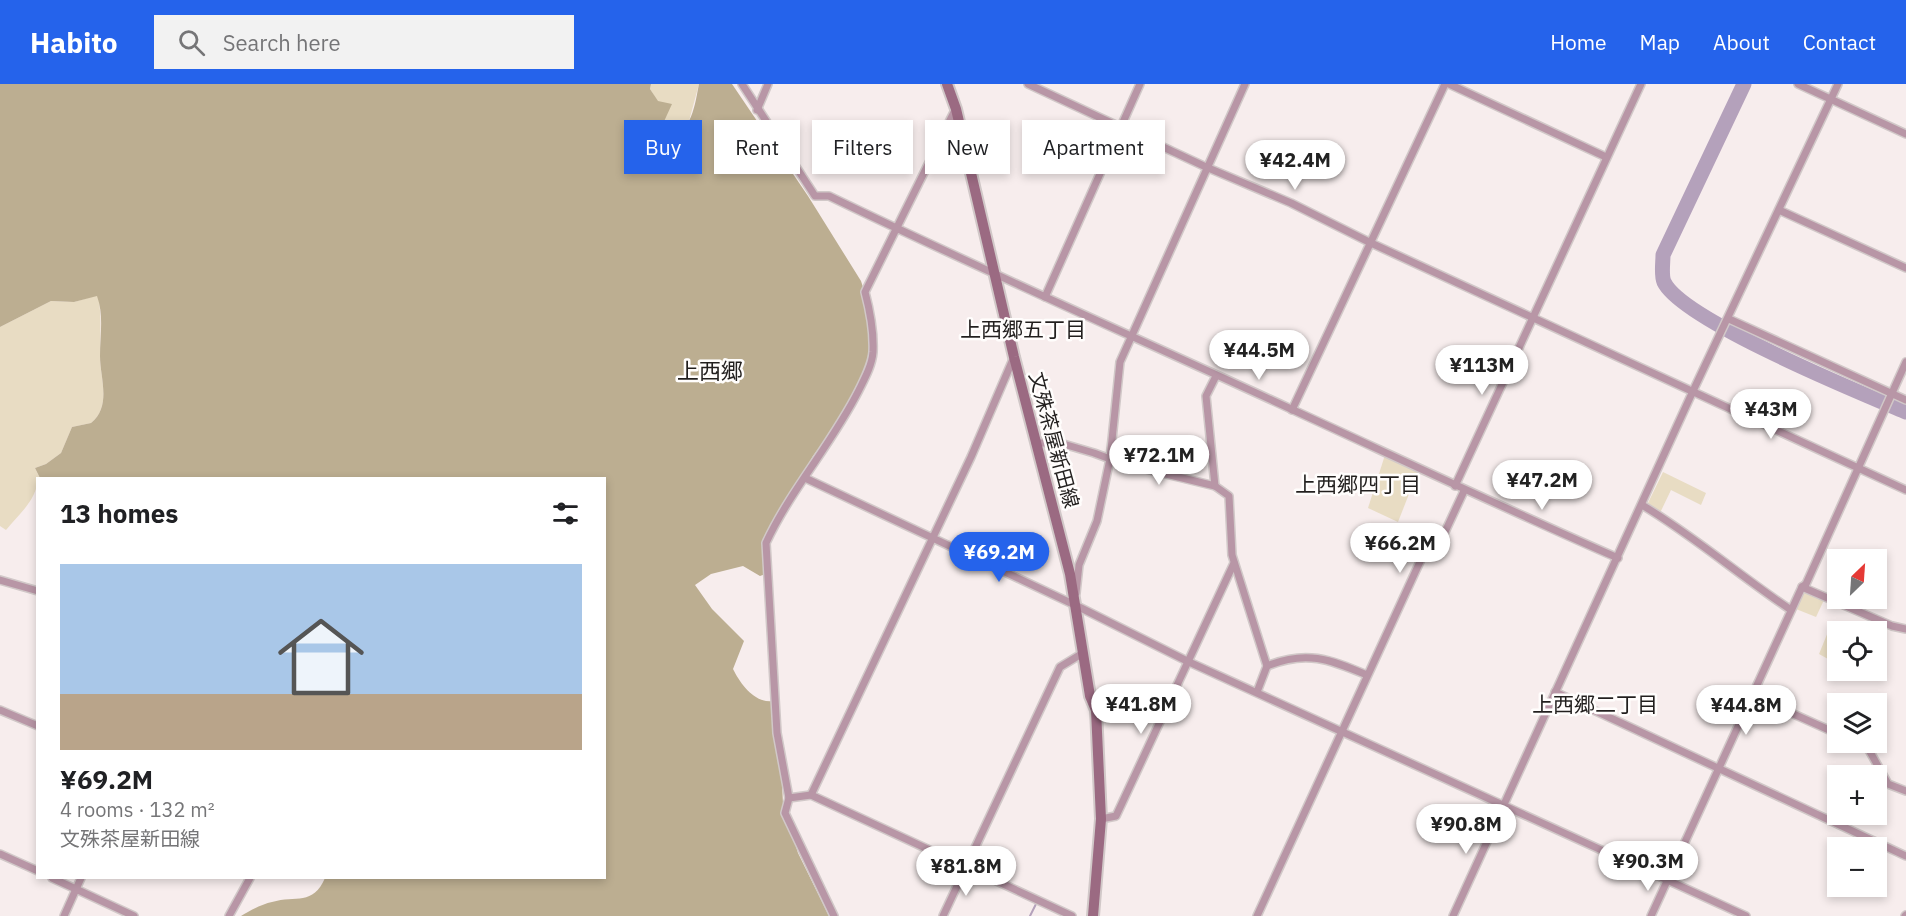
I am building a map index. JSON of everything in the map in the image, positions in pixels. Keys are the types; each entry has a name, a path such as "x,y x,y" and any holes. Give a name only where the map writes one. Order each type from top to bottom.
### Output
{"main road":[{"name":"文殊茶屋新田線","path":"947,84 956,109 1035,443 1070,574 1090,696 1096,710 1101,819 1094,916"}],"street":[{"path":"742,84 815,196 829,196 994,275 1464,491 1618,558"},
{"path":"757,110 768,84"},
{"path":"1028,84 1106,120"},
{"path":"1124,120 1140,84"},
{"path":"1075,605 1079,565 1097,521 1110,459 1116,377 1129,336 1150,298 1206,167 1245,84"},
{"path":"1292,410 1447,84 1606,157"},
{"path":"1455,486 1641,84"},
{"path":"1798,84 1906,134"},
{"path":"1453,916 1693,391 1838,84"},
{"path":"834,916 785,813 789,798 777,733 766,543 777,519 847,413 870,367 873,351 870,309 865,292 956,109"},
{"path":"1165,148 1291,203 1371,243 1906,490"},
{"path":"1045,297 1100,174"},
{"path":"1779,210 1906,268"},
{"path":"1728,321 1906,400"},
{"path":"811,795 933,539 1014,357"},
{"path":"1650,916 1791,610 1802,587 1806,585 1906,362"},
{"path":"1215,486 1206,396 1216,376"},
{"path":"1035,443 1060,443 1110,459 1215,486 1229,496 1234,563 1267,666 1257,692"},
{"path":"805,478 1075,605 1189,662 1746,916"},
{"path":"1257,916 1424,553 1438,547 1464,491"},
{"path":"1642,505 1684,531 1743,578 1791,610"},
{"path":"1101,819 1116,816 1234,563"},
{"path":"0,580 36,590"},
{"path":"1802,587 1892,626 1906,629"},
{"path":"943,916 1060,667 1083,653"},
{"path":"1267,666 1281,660 1309,655 1337,662 1366,675"},
{"path":"1555,692 1906,856"},
{"path":"1751,695 1827,729"},
{"path":"0,710 36,725"},
{"path":"1871,753 1888,784 1906,791"},
{"path":"789,798 811,795 1072,916"},
{"path":"0,854 36,870"},
{"path":"54,879 134,916"},
{"path":"64,916 80,879"},
{"path":"229,916 249,879"}],"shaded area":[{"path":"0,84 651,84 650,89 658,101 672,104 665,120 624,120 624,174 702,174 702,120 689,120 699,84 732,84 756,120 714,120 714,174 793,174 861,281 874,321 872,358 867,382 813,456 772,527 768,539 768,573 760,576 743,566 711,574 695,585 712,609 744,641 733,669 740,682 751,693 763,700 778,700 783,804 798,853 829,916 241,916 268,903 309,896 315,893 324,879 606,879 606,477 40,477 35,468 46,464 61,453 72,427 91,423 97,416 103,400 100,356 101,325 97,296 74,302 51,301 0,327"},
{"path":"651,84 699,84 689,120 660,120 658,107 650,89"},
{"path":"98,295 103,391 101,408 91,423 72,427 61,453 46,464 35,468 40,477 36,477 36,488 31,500 6,530 0,526 0,327 51,301 74,302"},
{"path":"1385,455 1418,471 1398,522 1368,508"},
{"path":"1663,472 1706,493 1701,505 1671,490 1660,513 1647,505"},
{"path":"1805,592 1824,600 1816,617 1796,609"},
{"path":"1827,634 1827,658 1819,654"}],"waterway":[{"path":"1744,84 1663,255 1664,282 1678,298 1703,316 1737,335 1814,373 1906,412"},
{"path":"1030,916 1037,902"}],"district":[{"name":"上西郷五丁目","path":"1023,330"},
{"name":"上西郷","path":"710,371"},
{"name":"上西郷四丁目","path":"1358,485"},
{"name":"上西郷二丁目","path":"1595,705"}]}
